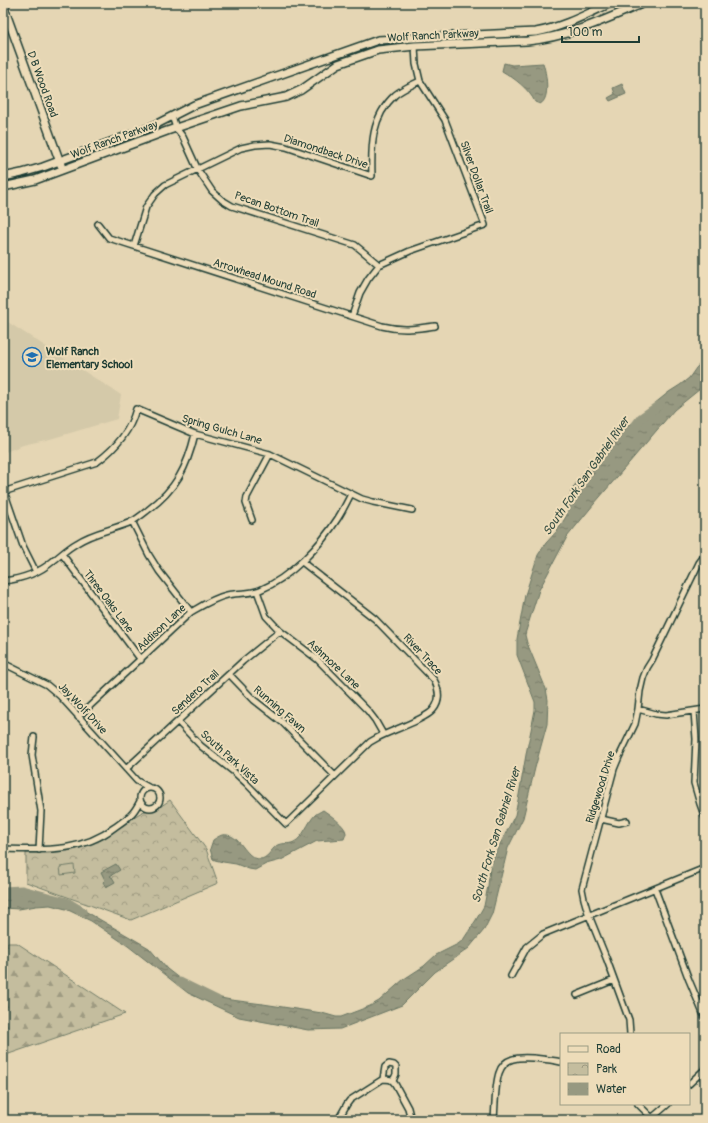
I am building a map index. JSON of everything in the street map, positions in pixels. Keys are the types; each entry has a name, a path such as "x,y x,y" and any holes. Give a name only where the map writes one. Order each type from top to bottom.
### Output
{"street":[{"name":"Wolf Ranch Parkway","path":"3,177 32,171 150,128 194,105 373,42 414,38 536,32 561,26 611,3"},
{"name":"Wolf Ranch Parkway","path":"3,187 35,180 176,128 241,106 291,95 301,90 338,64 373,51 387,48 415,46 527,41 559,36 591,25 644,3"},
{"name":"D B Wood Road","path":"3,5 62,170"},
{"path":"587,14 591,25"},
{"path":"414,38 415,46"},
{"name":"Silver Dollar Trail","path":"352,316 360,293 368,279 379,265 410,251 485,226 445,120 420,81 416,64 415,46"},
{"name":"Diamondback Drive","path":"134,246 146,207 155,194 165,185 241,148 270,144 372,176 371,154 375,125 384,107 396,94 420,81"},
{"name":"Pecan Bottom Trail","path":"172,116 176,128 183,137 198,170 212,191 222,200 232,206 355,245 379,265"},
{"name":"Arrowhead Mound Road","path":"98,224 109,238 352,316 395,329 435,326"},
{"name":"Spring Gulch Lane","path":"4,492 97,462 119,443 133,419 136,409 195,434 270,454 362,499 412,510"},
{"path":"3,581 30,575 52,562 78,542 132,521 156,505 178,479 190,454 195,434"},
{"path":"252,520 246,503 247,497 270,454"},
{"path":"4,492 23,546 36,572"},
{"name":"Addison Lane","path":"78,717 191,612 218,597 257,591 275,583 302,562 338,518 352,494"},
{"path":"132,521 159,571 191,612"},
{"name":"Three Oaks Lane","path":"62,554 141,660"},
{"name":"Ridgewood Drive","path":"630,1033 629,1020 588,915 582,889 614,769 635,724 643,678 699,563 705,555"},
{"name":"River Trace","path":"286,824 370,742 383,734 419,719 432,711 438,701 438,691 434,680 375,619 302,562"},
{"name":"Ashmore Lane","path":"257,591 266,616 280,631 317,659 368,711 383,734"},
{"name":"Sendero Trail","path":"126,769 229,674 280,631"},
{"name":"Jay Wolf Drive","path":"3,663 47,685 60,696 137,781 148,787"},
{"name":"Running Fawn","path":"229,674 254,700 282,722 335,776"},
{"path":"638,709 666,715 705,709"},
{"path":"694,711 696,734 694,783 705,818"},
{"name":"South Park Vista","path":"178,722 201,746 246,783 286,824"},
{"path":"34,737 32,754 41,811 39,850"},
{"name":"Jay Wolf Drive","path":"137,781 141,792"},
{"path":"3,850 67,848 97,839 108,833 135,811 140,801 141,792 148,787 157,789 161,798 159,804 153,808 135,811"},
{"path":"140,801 147,808"},
{"path":"601,819 620,823 628,821"},
{"path":"511,976 526,947 543,934 705,868"},
{"path":"656,889 689,980 705,1018"},
{"path":"577,995 614,980"},
{"path":"494,1120 498,1074 502,1067 510,1059 526,1057 560,1062"},
{"path":"383,1079 385,1067 389,1064 394,1065 397,1070 393,1081"},
{"path":"690,1083 705,1069"},
{"path":"338,1120 350,1100 383,1079 388,1079 393,1081 408,1108 411,1120"},
{"path":"639,1105 653,1119 667,1105"}],"shaded area":[{"name":"Wolf Ranch Elementary School","path":"3,319 121,395 117,419 50,439 23,445 3,453"}],"green space":[{"path":"170,800 206,849 218,883 131,920 26,882 26,853 50,853 73,850 88,845 103,839 142,812 157,809"},
{"path":"74,865 75,873 61,875 60,867"},
{"path":"3,943 17,943 125,1014 3,1056"}],"water":[{"path":"504,63 512,65 543,63 547,91 546,97 540,104 535,102 521,84 502,71"},
{"path":"622,84 626,94 610,101 608,98 615,94 613,88"},
{"path":"705,358 705,385 674,410 567,537 539,590 525,635 546,689 548,700 547,724 523,818 508,848 492,914 484,930 469,948 435,972 402,1005 340,1029 308,1030 239,1017 188,993 128,946 91,921 66,909 50,905 19,909 3,908 3,892 51,896 85,911 149,948 167,969 194,990 206,995 231,1000 322,1013 336,1017 341,1017 379,1001 404,979 424,966 436,955 458,944 463,940 484,906 493,858 515,815 535,710 535,702 517,655 517,639 525,595 538,555 546,543 558,530 567,515 571,491 602,449 620,431 630,424 644,419 654,404 689,378"},
{"path":"323,810 337,820 343,827 346,833 344,839 317,841 281,860 266,864 255,870 213,859 210,849 213,840 222,835 228,835 234,837 250,855 255,858 262,859 278,845 292,843 297,840 303,834 315,815"},
{"path":"116,864 120,870 110,876 115,882 106,887 103,882 105,880 101,872"}],"waterway":[{"name":"South Fork San Gabriel River","path":"632,430 641,418 658,406"},
{"name":"South Fork San Gabriel River","path":"3,891 22,890 67,902 82,911"},
{"name":"South Fork San Gabriel River","path":"180,982 217,1000"}],"place":[{"name":"Wolf Ranch Elementary School","path":"32,357"}]}
